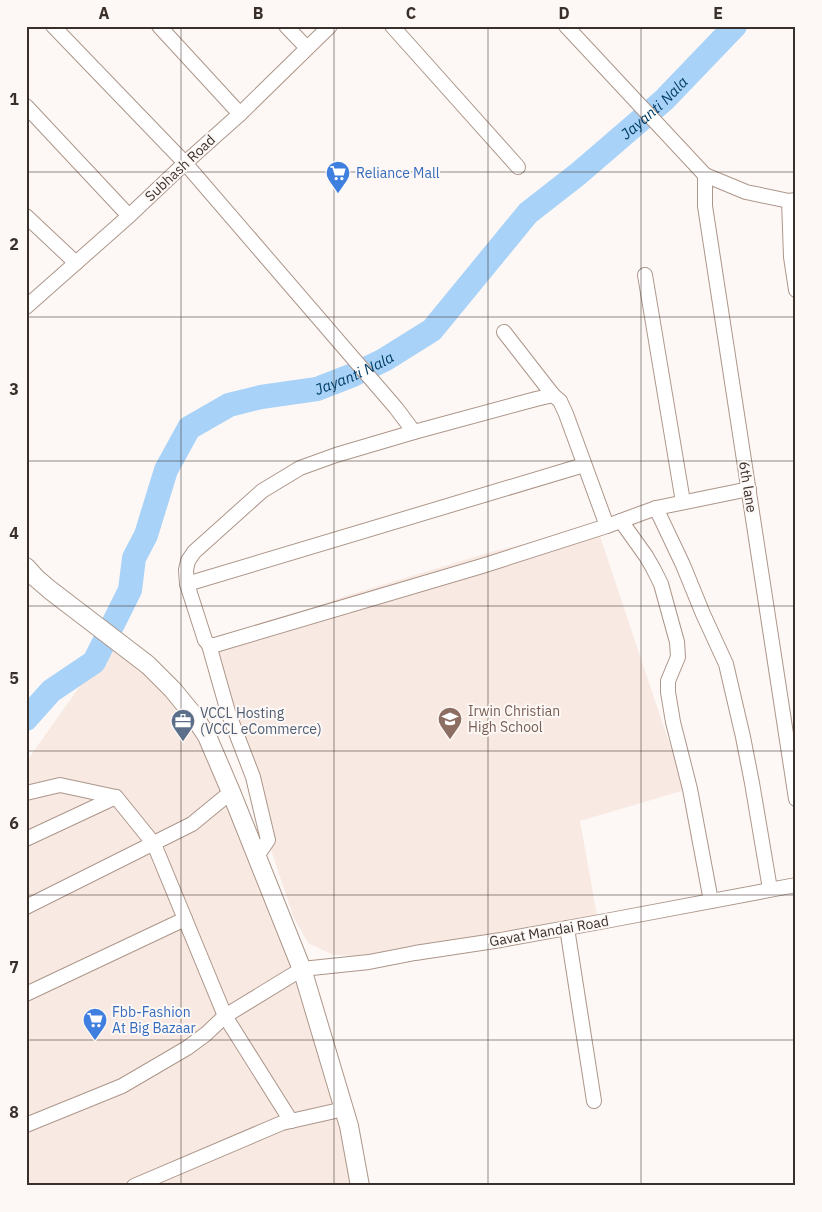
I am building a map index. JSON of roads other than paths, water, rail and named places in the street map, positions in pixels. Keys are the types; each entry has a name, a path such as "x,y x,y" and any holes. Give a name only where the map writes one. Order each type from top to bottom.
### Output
{"main road":[{"path":"26,567 50,590 148,665 191,712 207,736 302,969 349,1126 360,1186"}],"street":[{"path":"53,26 185,162 396,408 414,432"},
{"path":"159,26 240,114"},
{"path":"286,26 307,48"},
{"name":"Subhash Road","path":"26,307 240,114 330,26"},
{"path":"392,26 518,167"},
{"path":"566,26 704,176 746,192 793,200 792,257 796,290"},
{"path":"26,106 129,216"},
{"name":"6th lane","path":"704,176 705,206 796,799"},
{"path":"26,216 76,263"},
{"path":"645,275 683,502"},
{"path":"504,332 560,401 607,526"},
{"path":"257,856 268,840 254,777 228,712 209,645 205,640 187,584 186,570 188,561 194,552 262,491 300,468 336,455 414,432 554,395"},
{"path":"187,584 584,465"},
{"path":"209,645 215,645 351,606 482,566 607,526 656,508 749,489"},
{"path":"656,508 726,664 752,782 770,889"},
{"path":"629,518 661,584 677,642 678,657 668,681 668,692 673,722 690,788 711,901"},
{"path":"26,793 60,785 116,797 154,844 224,1016 291,1121"},
{"path":"26,907 192,824 231,792"},
{"path":"26,839 116,797"},
{"name":"Gavat Mandai Road","path":"302,969 369,962 501,940 796,884"},
{"path":"26,994 185,919"},
{"path":"567,928 594,1101"},
{"path":"26,1125 122,1086 187,1048 206,1034 224,1016 302,969"},
{"path":"134,1186 282,1123 344,1109"}],"waterway":[{"name":"Jayanti Nala","path":"26,719 51,691 94,662 130,590 134,558 146,535 166,470 189,428 229,405 261,397 317,389 353,375 384,360 432,330 528,213 578,174 664,100 735,26"}],"place":[{"name":"Reliance Mall","path":"338,194"},
{"name":"Irwin Christian High School","path":"450,740"},
{"name":"VCCL Hosting (VCCL eCommerce)","path":"183,742"},
{"name":"Fbb-Fashion At Big Bazaar","path":"95,1041"}]}
